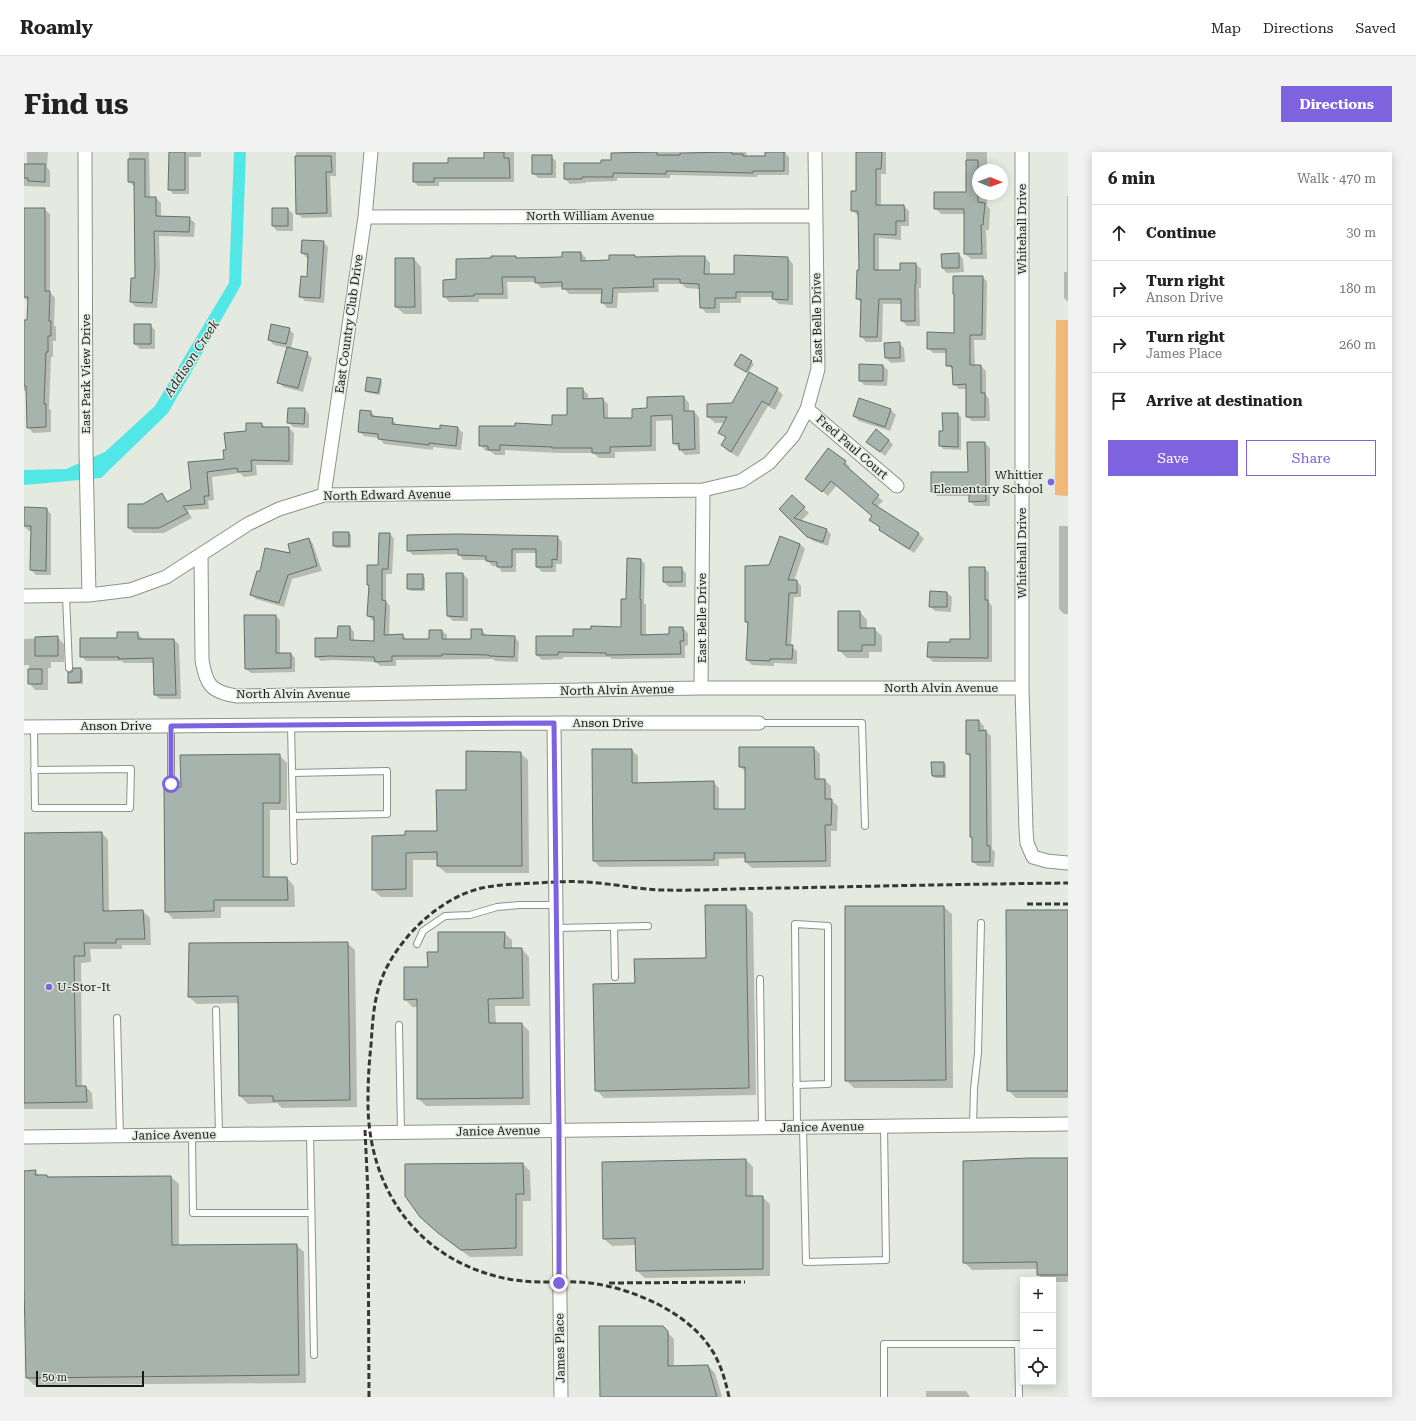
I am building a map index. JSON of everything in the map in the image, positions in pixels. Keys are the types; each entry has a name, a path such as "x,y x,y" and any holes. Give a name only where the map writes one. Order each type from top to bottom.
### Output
{"street":[{"name":"East Park View Drive","path":"85,152 86,453 89,595"},
{"name":"East Country Club Drive","path":"324,495 365,217 371,152"},
{"name":"East Belle Drive","path":"702,688 703,490 741,480 769,463 793,436 807,409 818,369 815,152"},
{"name":"Whitehall Drive","path":"1022,152 1022,688 1026,830 1028,843 1033,857 1047,861 1068,863"},
{"name":"North William Avenue","path":"365,217 816,216"},
{"name":"Fred Paul Court","path":"807,409 897,486"},
{"name":"North Edward Avenue","path":"24,596 89,595 130,590 166,577 254,521 279,509 324,495 703,490"},
{"name":"North Alvin Avenue","path":"201,555 202,660 205,677 214,689 224,694 236,696 702,688 1022,688"},
{"name":"James Place","path":"554,723 561,1397"},
{"name":"Anson Drive","path":"29,727 759,723"},
{"name":"Janice Avenue","path":"24,1137 1068,1124"}],"lane":[{"path":"66,596 69,668"},
{"path":"759,723 862,723 865,826"},
{"path":"291,725 294,860"},
{"path":"171,726 171,784"},
{"path":"29,727 34,770 35,808 130,808 131,769 34,770"},
{"path":"292,773 387,771 387,814 293,816"},
{"path":"417,944 423,931 444,916 470,915 497,907 520,905 556,905"},
{"path":"972,1125 978,1053 981,923"},
{"path":"796,1085 828,1084 828,926 795,924 796,1085 800,1127 806,1262 886,1260 884,1126"},
{"path":"614,926 615,977"},
{"path":"556,928 648,926"},
{"path":"760,979 762,1128"},
{"path":"216,1010 219,1134"},
{"path":"117,1018 120,1136"},
{"path":"399,1024 400,1132"},
{"path":"310,1133 314,1355"},
{"path":"192,1135 193,1213 311,1213"},
{"path":"884,1397 884,1344 1018,1344 1019,1397"}],"shaded area":[{"path":"1056,320 1068,320 1068,496 1055,495"}],"water":[{"name":"Addison Creek","path":"234,152 246,152 241,285 168,413 101,478 24,485 24,470 66,469 105,452 155,406 229,283"}],"building":[{"path":"169,152 185,152 185,190 168,190"},
{"path":"484,152 504,152 504,158 509,158 510,178 434,178 434,182 413,182 413,163 448,163 448,158 484,158"},
{"path":"657,152 657,155 732,152 732,154 743,154 743,156 765,156 765,152 784,152 784,171 753,171 753,173 666,171 666,174 613,173 613,177 582,177 582,179 564,179 564,163 601,163 601,160 611,160 611,153"},
{"path":"856,152 882,152 881,169 876,169 876,205 904,205 905,221 896,221 896,235 874,234 874,270 900,270 900,263 916,263 915,321 901,321 901,299 879,299 877,337 860,337 861,299 856,299 857,270 859,270 858,211 851,211 851,191 856,191"},
{"path":"532,155 552,155 552,174 532,174"},
{"path":"295,156 331,156 332,172 326,172 327,213 296,214"},
{"path":"128,159 145,159 145,197 156,197 156,216 190,217 189,232 154,231 155,266 152,303 130,302 131,278 135,278 134,182 128,182"},
{"path":"966,160 978,160 978,164 972,164 972,200 978,200 978,202 985,203 983,225 981,225 982,254 964,254 964,209 934,209 934,192 966,192"},
{"path":"24,164 45,164 45,182 28,181 28,178 24,178"},
{"path":"24,208 45,208 45,291 50,291 49,321 51,321 51,336 48,336 48,352 46,352 44,404 46,404 46,427 27,428 26,386 24,386 24,320 27,320 28,297 24,297"},
{"path":"272,208 288,208 288,226 272,226"},
{"path":"302,240 324,241 320,298 299,297 301,276 307,277 308,254 301,253"},
{"path":"562,252 581,252 581,261 609,260 609,255 635,255 635,257 705,256 704,274 734,274 734,255 788,257 788,300 772,299 773,292 736,292 736,298 715,298 715,308 700,308 699,284 680,283 680,279 653,279 654,287 613,288 612,303 601,303 602,289 562,289 562,282 535,283 535,277 502,277 503,294 474,294 474,296 443,297 443,280 456,279 456,259 491,258 491,256 516,256 516,258 562,257"},
{"path":"959,253 959,268 942,268 941,254"},
{"path":"395,258 414,258 415,307 395,307"},
{"path":"953,276 983,276 982,335 970,335 970,365 981,365 981,393 985,393 985,417 966,417 966,384 953,385 952,366 946,366 946,349 927,349 927,332 954,333"},
{"path":"134,324 151,324 151,344 134,344"},
{"path":"271,324 290,328 286,344 268,340"},
{"path":"900,342 900,358 885,358 884,343"},
{"path":"287,347 308,352 298,388 277,383"},
{"path":"741,354 752,361 746,372 734,365"},
{"path":"859,364 883,365 883,381 859,381"},
{"path":"749,372 778,388 769,405 762,401 731,452 721,445 726,437 718,433 727,417 707,417 707,404 732,403"},
{"path":"367,377 381,379 378,393 365,391"},
{"path":"567,388 583,388 583,399 603,398 604,418 632,418 632,409 647,408 647,397 684,396 684,411 694,411 695,449 679,450 679,443 673,444 672,415 651,416 651,446 610,447 610,453 592,453 592,448 552,448 500,445 500,450 488,450 488,446 479,446 479,426 515,426 515,423 552,425 552,415 567,415"},
{"path":"859,398 891,409 885,427 853,416"},
{"path":"288,408 305,408 304,424 287,423"},
{"path":"360,410 371,411 371,416 393,418 392,424 440,429 440,425 458,427 456,446 429,443 429,445 378,439 378,434 358,432"},
{"path":"942,413 958,413 958,447 939,446 939,431 943,431"},
{"path":"246,423 262,423 262,427 289,427 289,461 251,460 252,471 238,472 237,468 207,472 209,496 204,496 205,504 183,506 188,513 159,528 128,528 128,504 143,504 162,493 167,502 191,489 188,462 224,459 223,450 226,450 224,433 246,431"},
{"path":"876,429 889,440 880,452 866,442"},
{"path":"967,442 985,442 986,501 969,502 969,491 931,492 931,472 968,472"},
{"path":"828,448 846,461 844,464 879,495 872,503 919,533 909,549 879,530 880,527 869,520 872,516 831,481 822,492 805,479"},
{"path":"792,495 805,507 794,518 827,529 823,542 807,537 779,509"},
{"path":"24,507 47,508 46,571 30,570 31,526 24,526"},
{"path":"333,532 349,532 349,546 333,546"},
{"path":"379,533 390,533 388,569 382,569 382,600 386,601 384,635 403,634 403,639 429,639 429,630 442,630 442,639 471,639 471,629 482,629 482,635 515,636 514,657 442,654 442,656 392,656 392,661 375,662 374,657 315,657 315,638 337,638 338,626 350,626 350,640 374,641 374,617 367,616 369,585 367,585 367,565 378,565"},
{"path":"457,534 558,536 557,560 552,559 552,567 536,567 536,549 512,549 512,567 497,567 497,562 486,561 486,556 458,555 458,549 407,551 407,535"},
{"path":"780,536 800,544 788,580 797,580 797,593 789,593 786,645 793,645 792,659 770,659 770,661 746,660 748,622 745,622 745,566 769,565"},
{"path":"309,538 317,566 288,575 279,603 250,595 257,571 260,571 265,548 290,553 288,544"},
{"path":"627,558 641,559 641,635 669,634 669,627 683,627 684,641 680,641 681,654 606,655 606,653 558,652 558,655 536,655 536,636 573,636 573,629 591,629 591,626 621,627 621,599 626,599"},
{"path":"663,567 682,567 682,582 663,582"},
{"path":"969,567 985,567 985,600 988,600 988,658 927,657 928,642 950,642 950,639 970,639"},
{"path":"446,573 463,573 463,617 447,616"},
{"path":"407,574 423,574 423,589 407,589"},
{"path":"930,591 947,592 947,607 929,607"},
{"path":"838,611 860,611 860,628 875,628 875,645 862,645 862,651 838,651"},
{"path":"244,615 276,615 276,653 291,653 291,668 245,669"},
{"path":"117,632 138,632 138,639 174,639 176,695 154,695 153,658 118,659 119,657 80,657 80,638 117,638"},
{"path":"58,636 58,656 35,656 35,637"},
{"path":"73,668 81,668 81,682 68,683 68,672 72,672"},
{"path":"28,669 42,669 42,684 28,684"},
{"path":"966,720 979,720 979,731 986,730 987,846 990,846 990,862 972,862 972,837 970,837 970,754 966,754"},
{"path":"739,747 814,747 815,779 825,779 825,799 832,799 831,825 825,825 826,861 745,862 745,853 714,853 714,860 593,861 592,749 632,749 632,783 714,781 714,809 745,809 745,767 739,767"},
{"path":"466,751 521,752 522,866 437,866 437,852 406,853 406,889 372,890 372,836 405,835 405,831 437,831 436,790 466,790"},
{"path":"280,754 280,803 263,803 263,877 287,877 288,900 214,900 214,911 165,912 164,787 181,787 180,755"},
{"path":"931,762 944,762 944,776 932,776"},
{"name":"U-Stor-It","path":"102,832 103,911 143,910 145,939 116,939 116,943 84,943 85,956 74,956 76,1086 86,1086 87,1102 24,1103 24,833"},
{"path":"705,905 746,905 749,1088 595,1091 593,984 635,983 634,959 706,958"},
{"path":"845,906 944,906 946,1080 845,1081"},
{"path":"1006,910 1068,910 1068,1091 1007,1091"},
{"path":"438,932 505,932 504,948 522,948 523,998 488,999 489,1023 522,1023 523,1098 417,1099 417,999 404,1000 404,967 428,967 427,952 438,952"},
{"path":"348,942 350,1100 273,1101 273,1096 239,1096 238,996 188,997 189,943"},
{"path":"1068,1158 1068,1275 1037,1275 1037,1262 963,1263 963,1161"},
{"path":"746,1159 746,1196 763,1196 763,1269 636,1271 635,1238 603,1239 602,1162"},
{"path":"523,1163 524,1194 516,1194 516,1248 461,1250 420,1217 405,1196 405,1164"},
{"path":"36,1170 35,1175 47,1175 47,1177 171,1176 172,1245 297,1244 299,1375 26,1378 24,1171"},
{"path":"599,1326 663,1326 668,1331 668,1366 708,1365 717,1397 600,1397"}],"railway":[{"path":"729,1397 722,1370 709,1346 699,1333 672,1312 656,1303 623,1290 590,1283 514,1280 481,1272 452,1258 427,1241 406,1219 389,1193 377,1165 370,1134 368,1100 369,1065 375,1004 383,975 396,952 405,939 440,907 468,892 503,885 579,882 676,890 1068,883"},
{"path":"1027,904 1068,904"},
{"path":"365,1130 368,1194 369,1397"},
{"path":"609,1283 745,1282"}],"place":[{"name":"Whittier Elementary School","path":"1051,482"},
{"name":"U-Stor-It","path":"49,987"}],"route":[{"path":"171,784 171,726 554,723 559,1130 559,1283"}]}
